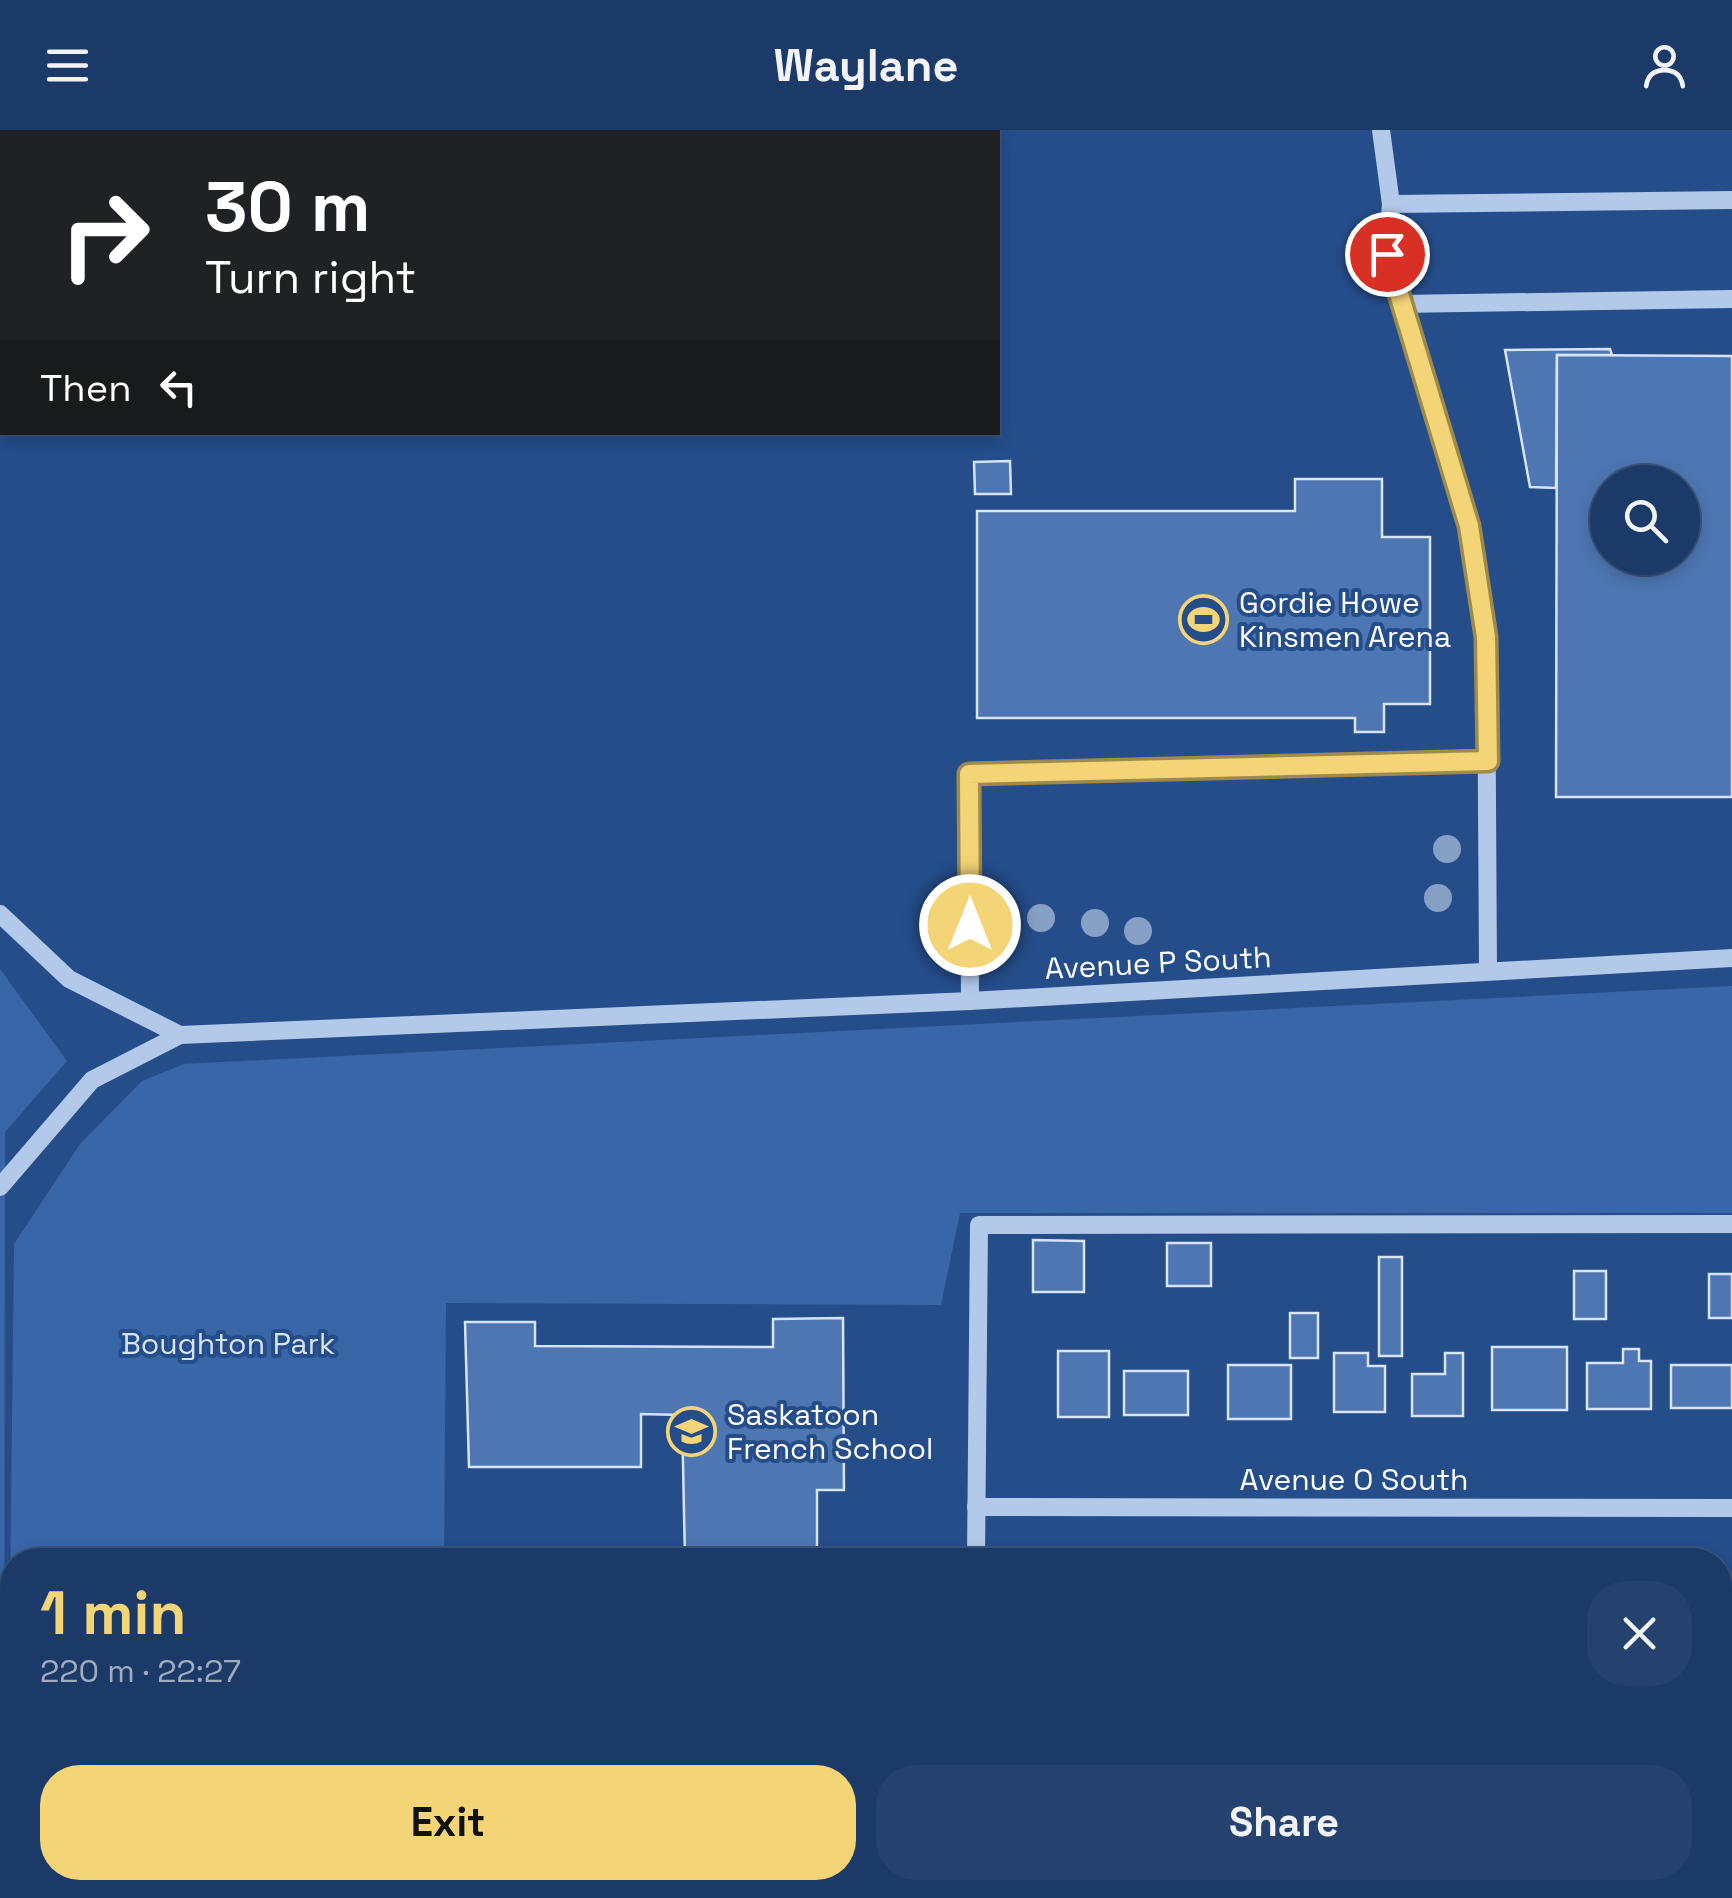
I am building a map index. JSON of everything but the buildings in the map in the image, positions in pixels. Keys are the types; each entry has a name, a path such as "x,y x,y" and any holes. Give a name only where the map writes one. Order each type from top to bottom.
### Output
{"street":[{"path":"1381,130 1391,204 1387,254 1469,526 1486,637 1488,970"},
{"path":"1391,204 1732,200"},
{"path":"1400,304 1732,299"},
{"path":"970,1001 969,774 1488,761"},
{"path":"0,914 69,979 180,1035"},
{"name":"Avenue P South","path":"180,1035 970,1001 1732,958"},
{"path":"0,1187 92,1080 180,1035"},
{"path":"976,1548 978,1225 1732,1224"},
{"name":"Avenue O South","path":"976,1507 1732,1508"}],"green space":[{"path":"0,969 67,1061 5,1132 4,1548 0,1548"},
{"name":"Boughton Park","path":"1732,986 1732,1213 960,1213 941,1305 446,1303 444,1548 11,1548 14,1244 80,1144 142,1081 184,1064"}],"place":[{"name":"Gordie Howe Kinsmen Arena","path":"1204,620"},
{"name":"Saskatoon French School","path":"692,1432"}],"route":[{"path":"970,925 969,774 1488,761 1486,637 1469,526 1387,254"}]}
